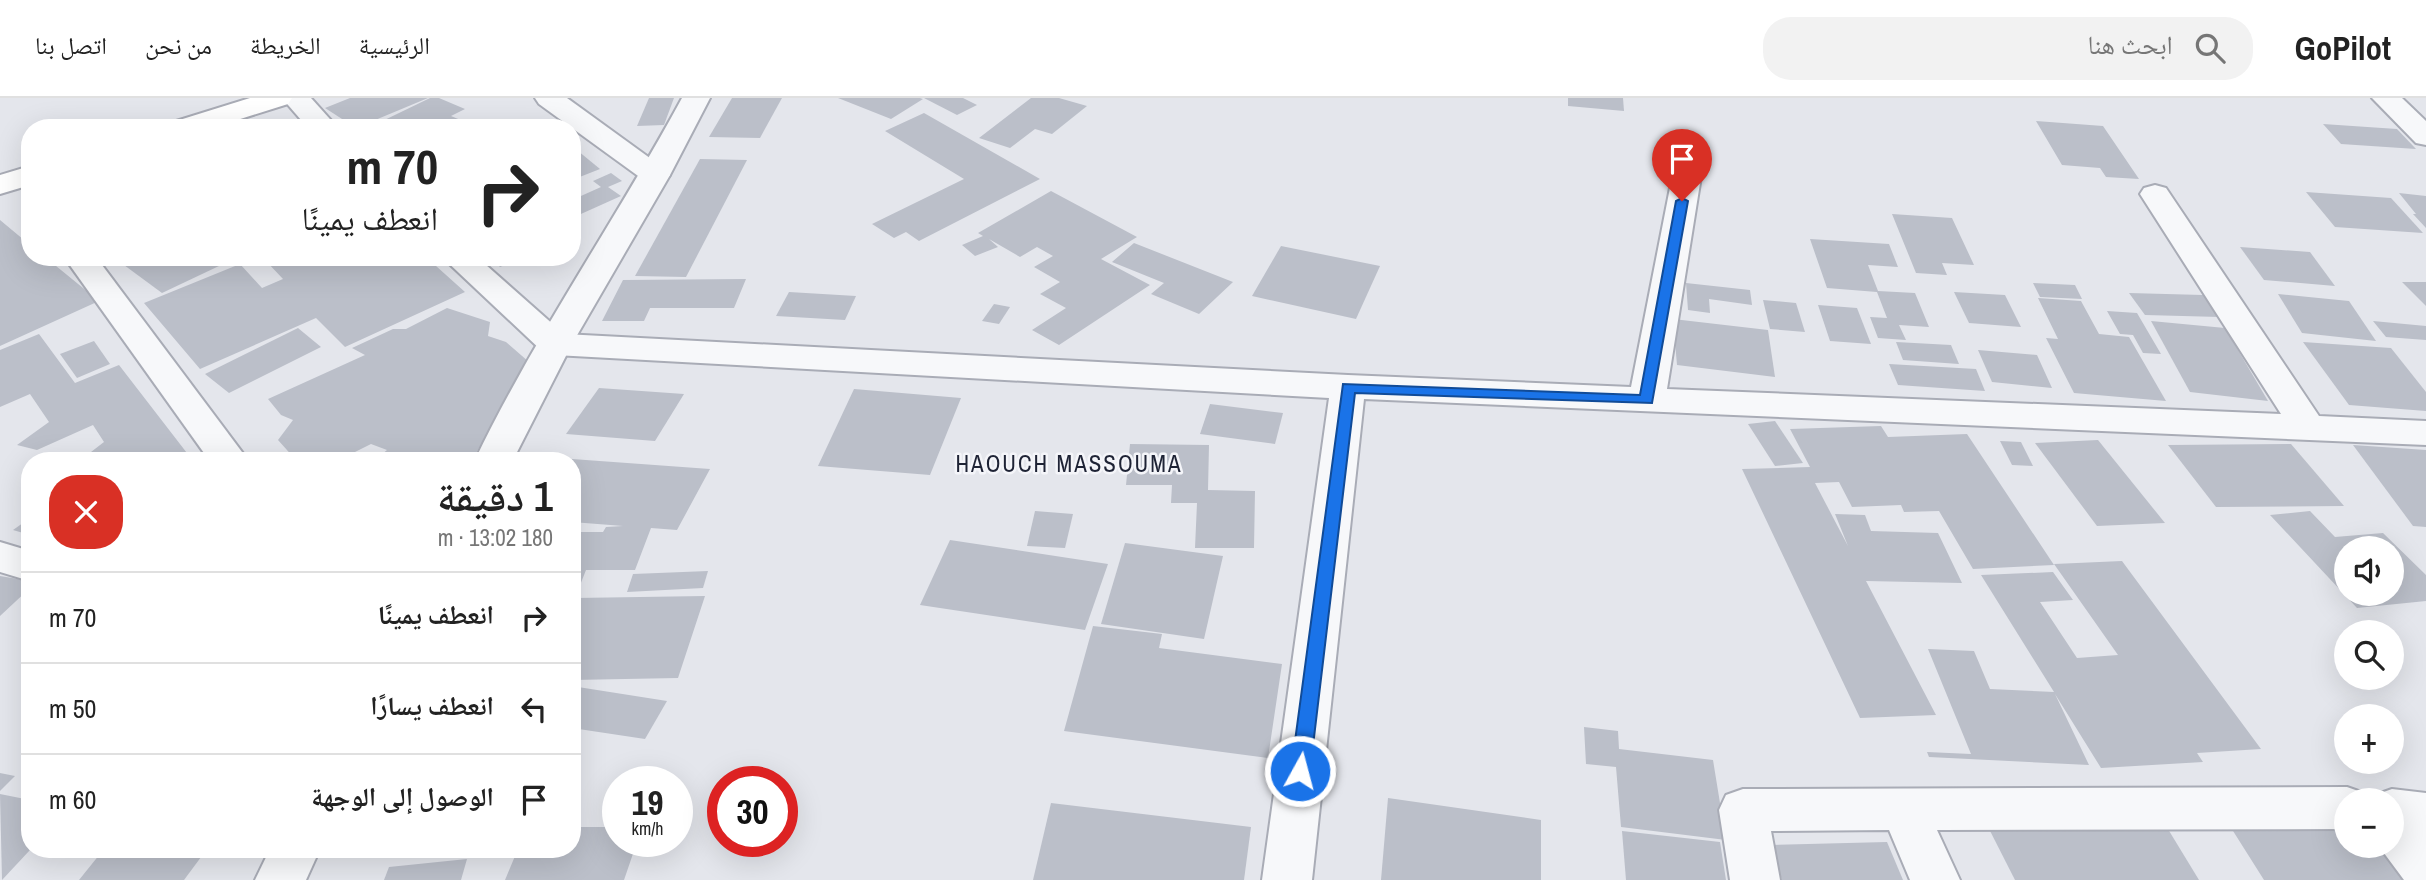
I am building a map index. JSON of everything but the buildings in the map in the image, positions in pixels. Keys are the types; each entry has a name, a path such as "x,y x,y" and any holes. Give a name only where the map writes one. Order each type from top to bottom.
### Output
{"main road":[{"path":"212,119 278,98"}],"street":[{"path":"296,98 316,119"},
{"path":"549,98 578,119"},
{"path":"498,452 555,344 696,98"},
{"path":"2386,98 2426,137"},
{"path":"581,121 654,175"},
{"path":"1647,400 1691,152"},
{"path":"2155,194 2308,428"},
{"path":"87,266 223,452"},
{"path":"468,266 555,344 1348,387 2426,433"},
{"path":"1287,880 1348,387"},
{"path":"0,557 21,563"},
{"path":"1755,880 1743,810 2334,808"},
{"path":"1904,809 1936,880"},
{"path":"2404,811 2426,814"},
{"path":"2404,842 2426,870"},
{"path":"280,880 291,858"}],"district":[{"name":"HAOUCH MASSOUMA","path":"1069,464"}],"route":[{"path":"1300,771 1348,387 1647,400 1682,201"}]}
